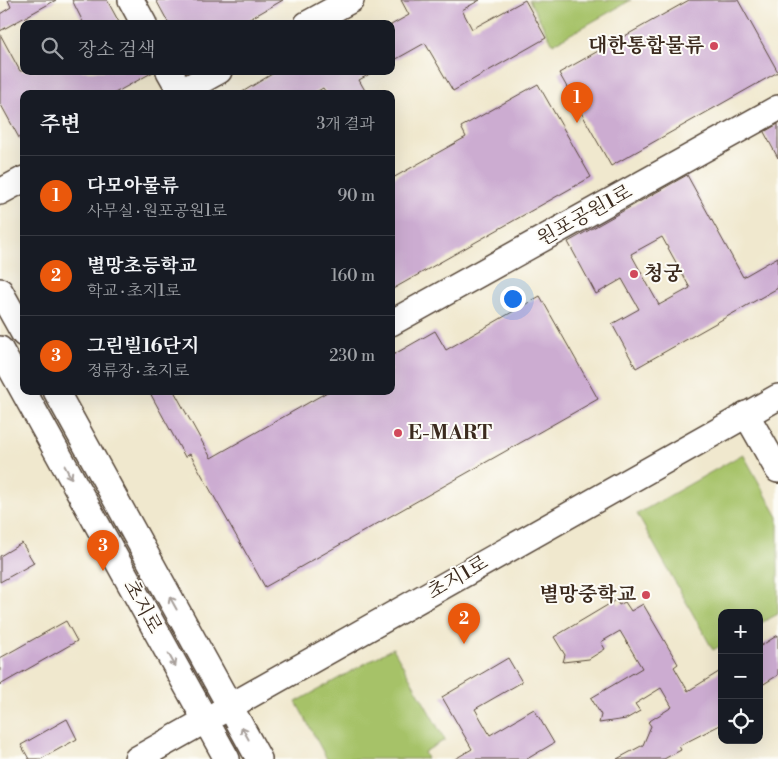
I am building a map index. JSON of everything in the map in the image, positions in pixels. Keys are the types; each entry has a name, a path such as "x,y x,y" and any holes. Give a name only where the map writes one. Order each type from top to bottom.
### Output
{"street":[{"path":"131,0 142,20"},
{"path":"314,20 351,0"},
{"path":"177,88 209,75"},
{"name":"원포공원1로","path":"395,321 778,108"},
{"path":"0,192 20,181"},
{"path":"0,291 20,327"},
{"name":"초지로","path":"0,349 20,385"},
{"name":"초지로","path":"25,395 227,759"},
{"name":"초지로","path":"58,395 259,759"},
{"name":"초지1로","path":"137,759 778,397"},
{"path":"746,414 778,470"}],"green space":[{"path":"529,0 631,0 553,44"},
{"path":"743,454 778,517 778,614 763,622 763,609 718,609 718,647 713,650 637,514"},
{"path":"393,648 445,740 424,752 427,759 327,759 296,702"}],"building":[{"path":"8,0 56,0 0,31 0,14 11,7"},
{"path":"72,0 107,0 118,20 82,20"},
{"path":"156,0 283,0 248,20 167,20"},
{"path":"401,0 480,0 462,10 472,29 525,0 546,38 453,91 425,43 395,60 395,23 409,15"},
{"path":"689,0 738,0 778,72 611,166 559,73"},
{"path":"0,34 20,71 20,75 148,75 120,90 20,90 20,140 0,103"},
{"path":"270,75 368,75 359,80 365,90 324,90 323,88 320,90 246,90"},
{"path":"538,84 591,177 395,288 395,177 466,137 461,127"},
{"path":"778,124 778,158 764,132"},
{"path":"687,175 743,277 778,257 778,288 636,368 612,324 639,309 622,279 596,294 568,242","holes":["662,237 690,288 659,305 631,254"]},
{"name":"E-MART","path":"540,296 598,399 265,587 190,454 185,457 151,395 176,395 211,458 322,395 395,395 395,354 435,331 446,350"},
{"path":"22,543 34,563 0,582 0,556"},
{"name":"별망중학교","path":"616,600 619,605 625,602 631,611 643,604 678,664 674,667 688,691 718,672 718,726 679,746 681,750 664,759 617,759 643,745 651,726 648,722 672,707 661,688 635,704 640,711 626,719 599,723 601,715 591,698 642,668 620,631 601,642 605,649 589,659 563,662 565,655 554,637"},
{"path":"66,621 77,641 0,685 0,658"},
{"path":"778,635 778,675 763,684 763,654 763,644"},
{"path":"508,658 522,682 475,709 490,735 534,709 554,743 527,759 455,759 472,749 442,697"},
{"path":"67,719 77,739 41,759 29,759 21,745"}],"place":[{"name":"대한통합물류","path":"714,46"},
{"name":"다모아물류","path":"577,123"},
{"name":"청궁","path":"634,274"},
{"name":"E-MART","path":"398,433"},
{"name":"그린빌16단지","path":"103,571"},
{"name":"별망중학교","path":"646,595"},
{"name":"별망초등학교","path":"464,644"}]}
